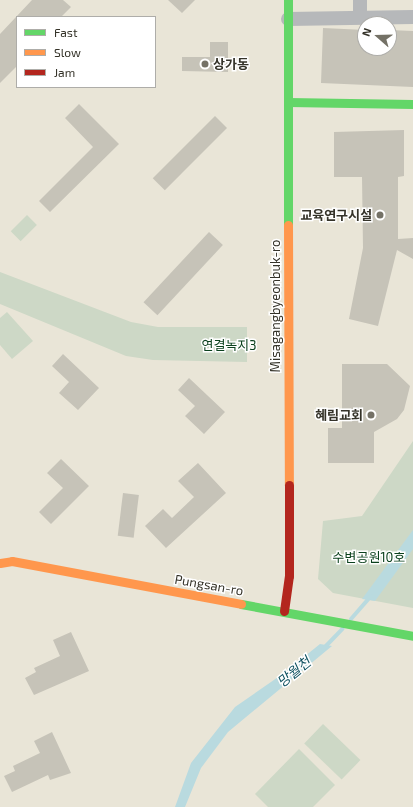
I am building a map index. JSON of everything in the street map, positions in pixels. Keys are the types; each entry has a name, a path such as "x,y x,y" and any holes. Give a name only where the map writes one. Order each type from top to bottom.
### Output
{"street":[{"name":"Misagangbyeonbuk-ro","path":"284,611 289,576 288,0"},
{"path":"360,0 360,16"},
{"path":"397,17 413,17"},
{"path":"288,19 357,18"},
{"path":"288,102 413,104"},
{"name":"Pungsan-ro","path":"0,563 12,561 284,611 398,635 413,636"}],"green space":[{"path":"27,215 37,225 21,241 11,231"},
{"name":"연결녹지3","path":"0,272 131,322 158,327 247,327 247,362 153,360 126,356 0,304"},
{"path":"7,312 33,341 12,359 0,345 0,318"},
{"name":"수변공원10호","path":"413,441 413,608 333,593 318,579 323,521 362,516"},
{"path":"323,724 360,760 342,780 304,743"},
{"path":"299,749 335,785 313,807 268,807 255,794"}],"water":[{"path":"413,530 413,549 375,601 362,599"},
{"path":"320,644 332,646 228,732 201,768 185,807 175,807 191,763 235,707 284,673"}],"building":[{"path":"32,0 63,0 71,7 62,16 17,16"},
{"path":"168,0 195,0 182,13"},
{"path":"16,17 16,67 0,83 0,34"},
{"path":"323,28 357,30 357,56 397,56 397,30 413,31 413,87 321,83"},
{"name":"상가동","path":"210,42 228,42 228,72 182,71 182,57 210,57"},
{"path":"79,104 119,144 50,212 39,201 93,147 65,118"},
{"path":"215,116 227,128 165,190 153,178"},
{"name":"교육연구시설","path":"404,130 404,176 398,177 398,239 413,238 413,259 397,250 378,326 349,319 363,248 362,177 334,177 334,132"},
{"path":"209,232 223,245 157,315 144,302"},
{"path":"63,354 99,388 78,410 59,393 69,382 52,366"},
{"name":"혜림교회","path":"342,364 387,364 410,386 404,410 397,419 374,432 374,463 328,463 328,428 342,428"},
{"path":"189,378 225,412 204,434 185,416 195,406 178,390"},
{"path":"61,459 89,486 51,524 39,512 63,488 47,473"},
{"path":"198,463 226,493 166,548 145,526 163,509 172,518 194,497 178,481"},
{"path":"123,493 139,495 134,538 118,536"},
{"path":"71,632 89,671 34,695 25,678 36,672 34,668 60,656 53,640"},
{"path":"52,732 71,773 50,780 48,775 12,792 4,776 15,771 13,766 40,753 34,741"}],"waterway":[{"name":"망월천","path":"351,619 371,596"},
{"name":"망월천","path":"323,649 342,629"}],"traffic: fast":[{"path":"288,0 288,225"},
{"path":"288,102 413,104"},
{"path":"241,604 413,636"}],"traffic: slow":[{"path":"288,225 289,485"},
{"path":"0,563 12,561 241,604"}],"traffic: jam":[{"path":"284,611 289,576 289,485"}],"place":[{"name":"상가동","path":"205,64"},
{"name":"교육연구시설","path":"380,215"},
{"name":"혜림교회","path":"371,415"}]}
